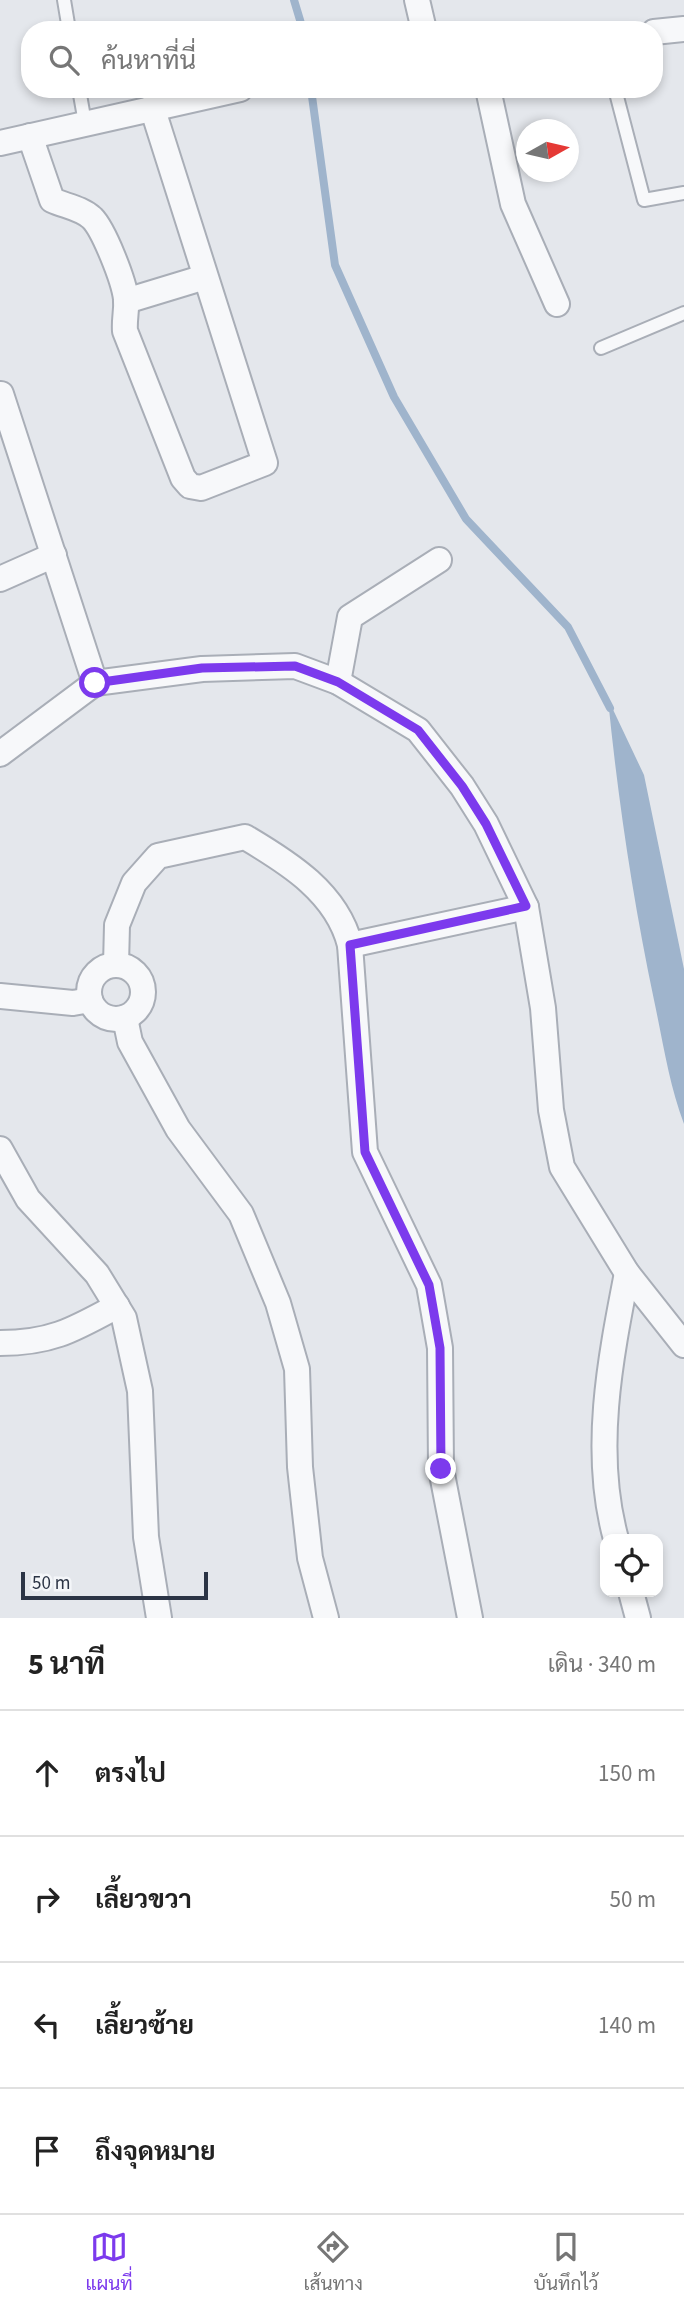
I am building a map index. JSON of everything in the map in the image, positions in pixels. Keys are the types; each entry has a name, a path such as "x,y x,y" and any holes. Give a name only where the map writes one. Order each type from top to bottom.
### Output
{"street":[{"path":"417,0 422,21"},
{"path":"663,31 684,29"},
{"path":"0,143 196,98"},
{"path":"490,98 513,204 557,304"},
{"path":"30,136 52,200 80,210 93,219 102,233 126,301 123,315 125,331 183,478 190,486 201,488 265,463 152,107"},
{"path":"126,301 205,276"},
{"path":"1,394 95,683"},
{"path":"0,579 54,555"},
{"path":"338,682 350,617 439,561"},
{"path":"0,754 95,683 202,668 295,666 338,682 418,730 462,786 486,824 526,906 543,1008 551,1110 562,1167 627,1273 684,1345"},
{"path":"116,965 117,925 134,883 158,856 245,837 294,866 344,920 350,945 365,1152 429,1285 440,1348 441,1469 470,1618"},
{"path":"350,945 526,906"},
{"path":"125,966 137,974 144,988 137,1011 125,1018 111,1020 97,1012 90,1000 89,988 95,975 106,967 125,966"},
{"path":"0,996 73,1003 90,1000"},
{"path":"125,1018 130,1042 178,1129 241,1214 278,1303 297,1369 300,1467 310,1558 326,1618"},
{"path":"0,1149 27,1199 97,1275 124,1318 140,1391 146,1537 159,1618"},
{"path":"615,1534 604,1448 609,1379 627,1273"},
{"path":"0,1343 34,1343 72,1331 117,1306"},
{"path":"632,1597 638,1618"}],"lane":[{"path":"64,0 68,21"},
{"path":"81,98 85,123"},
{"path":"617,98 644,200 684,193"},
{"path":"601,348 684,313"}],"water":[{"path":"608,699 644,775 684,969 684,1124 674,1094 639,925 621,812"}],"waterway":[{"path":"294,0 300,21"},
{"path":"312,98 335,265 394,397 466,519 568,627 610,708"}],"route":[{"path":"95,683 202,668 254,666 295,666 338,682 418,730 462,786 486,824 526,906 350,945 365,1152 429,1285 440,1348 441,1469"}]}
